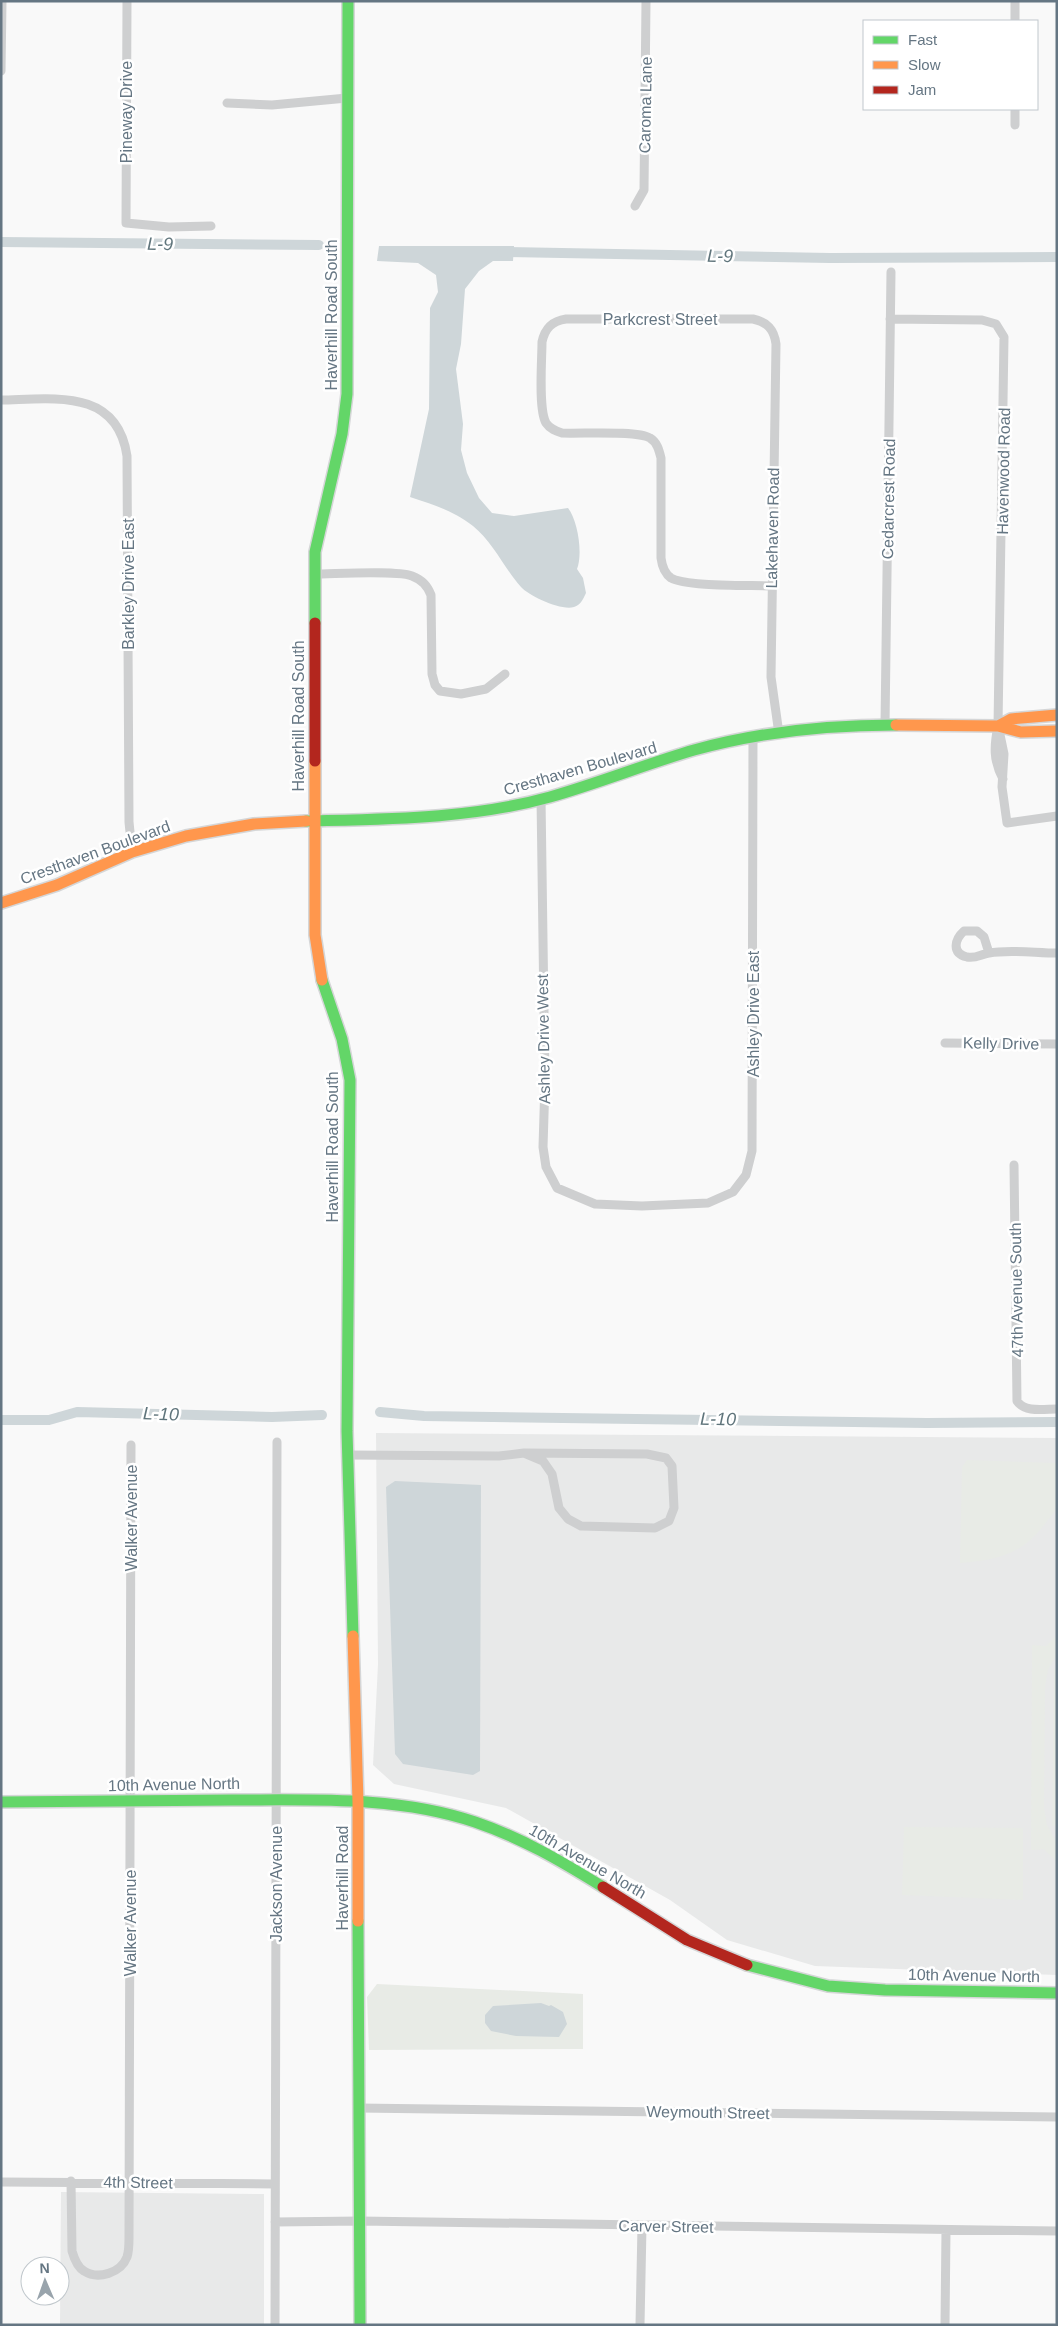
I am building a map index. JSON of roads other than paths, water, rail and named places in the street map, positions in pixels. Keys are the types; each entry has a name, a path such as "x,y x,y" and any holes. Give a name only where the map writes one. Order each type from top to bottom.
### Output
{"street":[{"path":"1,71 2,1"},
{"name":"Pineway Drive","path":"127,1 126,222 169,228 211,226"},
{"name":"Haverhill Road South","path":"347,1431 350,1080 342,1039 325,992 316,951 314,574 318,524 341,445 348,394 348,1"},
{"name":"Caroma Lane","path":"635,206 644,190 646,1"},
{"path":"1015,1 1015,20"},
{"path":"227,103 272,105 347,98"},
{"path":"1015,110 1015,125"},
{"name":"Cedarcrest Road","path":"885,725 890,272"},
{"name":"Parkcrest Street","path":"766,324 753,319 566,319 552,324 544,335 542,342 542,410 545,421 555,431 562,434 637,434 650,438 656,443 661,458 661,558 665,572 670,577 685,582 771,586"},
{"name":"Havenwood Road","path":"890,319 982,320 996,324 1004,336 998,726 994,746 996,766 1002,779 1007,823 1057,816"},
{"name":"Lakehaven Road","path":"766,324 772,330 776,344 771,677 779,734"},
{"name":"Barkley Drive East","path":"1,400 70,400 91,404 109,416 120,429 125,442 127,456 129,822 132,852"},
{"path":"314,574 410,575 427,586 431,595 432,674 435,685 440,692 461,694 486,689 506,674"},
{"name":"Cresthaven Boulevard","path":"998,726 1011,719 1057,715"},
{"name":"Cresthaven Boulevard","path":"1,903 57,885 132,852 220,829 254,824 315,820 401,819 483,810 579,788 696,750 753,738 823,728 885,725 998,726 1021,732 1057,731"},
{"name":"Ashley Drive East","path":"642,1206 708,1203 733,1192 746,1175 752,1151 753,738"},
{"name":"Ashley Drive West","path":"541,798 545,1082 543,1147 546,1167 557,1188 583,1201 595,1204 642,1206"},
{"path":"989,953 1057,953"},
{"name":"Kelly Drive","path":"945,1043 1057,1044"},
{"name":"47th Avenue South","path":"1014,1165 1017,1401 1021,1406 1028,1408 1057,1409"},
{"name":"Haverhill Road","path":"347,1431 358,1802 360,2325"},
{"name":"Jackson Avenue","path":"275,2325 277,1442"},
{"name":"Walker Avenue","path":"71,2182 72,2251 76,2261 84,2271 99,2275 118,2270 127,2258 130,2238 131,1445"},
{"path":"348,1455 499,1456 524,1453 647,1454 666,1458 672,1466 674,1508 669,1521 656,1528 581,1526 568,1520 558,1508 552,1474 544,1461 524,1453"},
{"name":"10th Avenue North","path":"1,1802 276,1800 358,1802 427,1810 457,1817 515,1837 563,1862 688,1940 742,1963 769,1972 828,1986 885,1990 1057,1993"},
{"name":"Weymouth Street","path":"359,2108 1057,2117"},
{"name":"4th Street","path":"1,2182 130,2181 274,2184"},
{"name":"Carver Street","path":"275,2222 360,2221 1057,2232"},
{"path":"640,2325 642,2226"},
{"path":"945,2325 946,2230"}],"waterway":[{"name":"L-9","path":"1,242 319,245"},
{"name":"L-9","path":"502,252 830,258 1057,257"},
{"name":"L-10","path":"1,1420 49,1420 77,1412 272,1417 322,1415"},
{"name":"L-10","path":"380,1412 424,1416 927,1423 1057,1422"}]}
